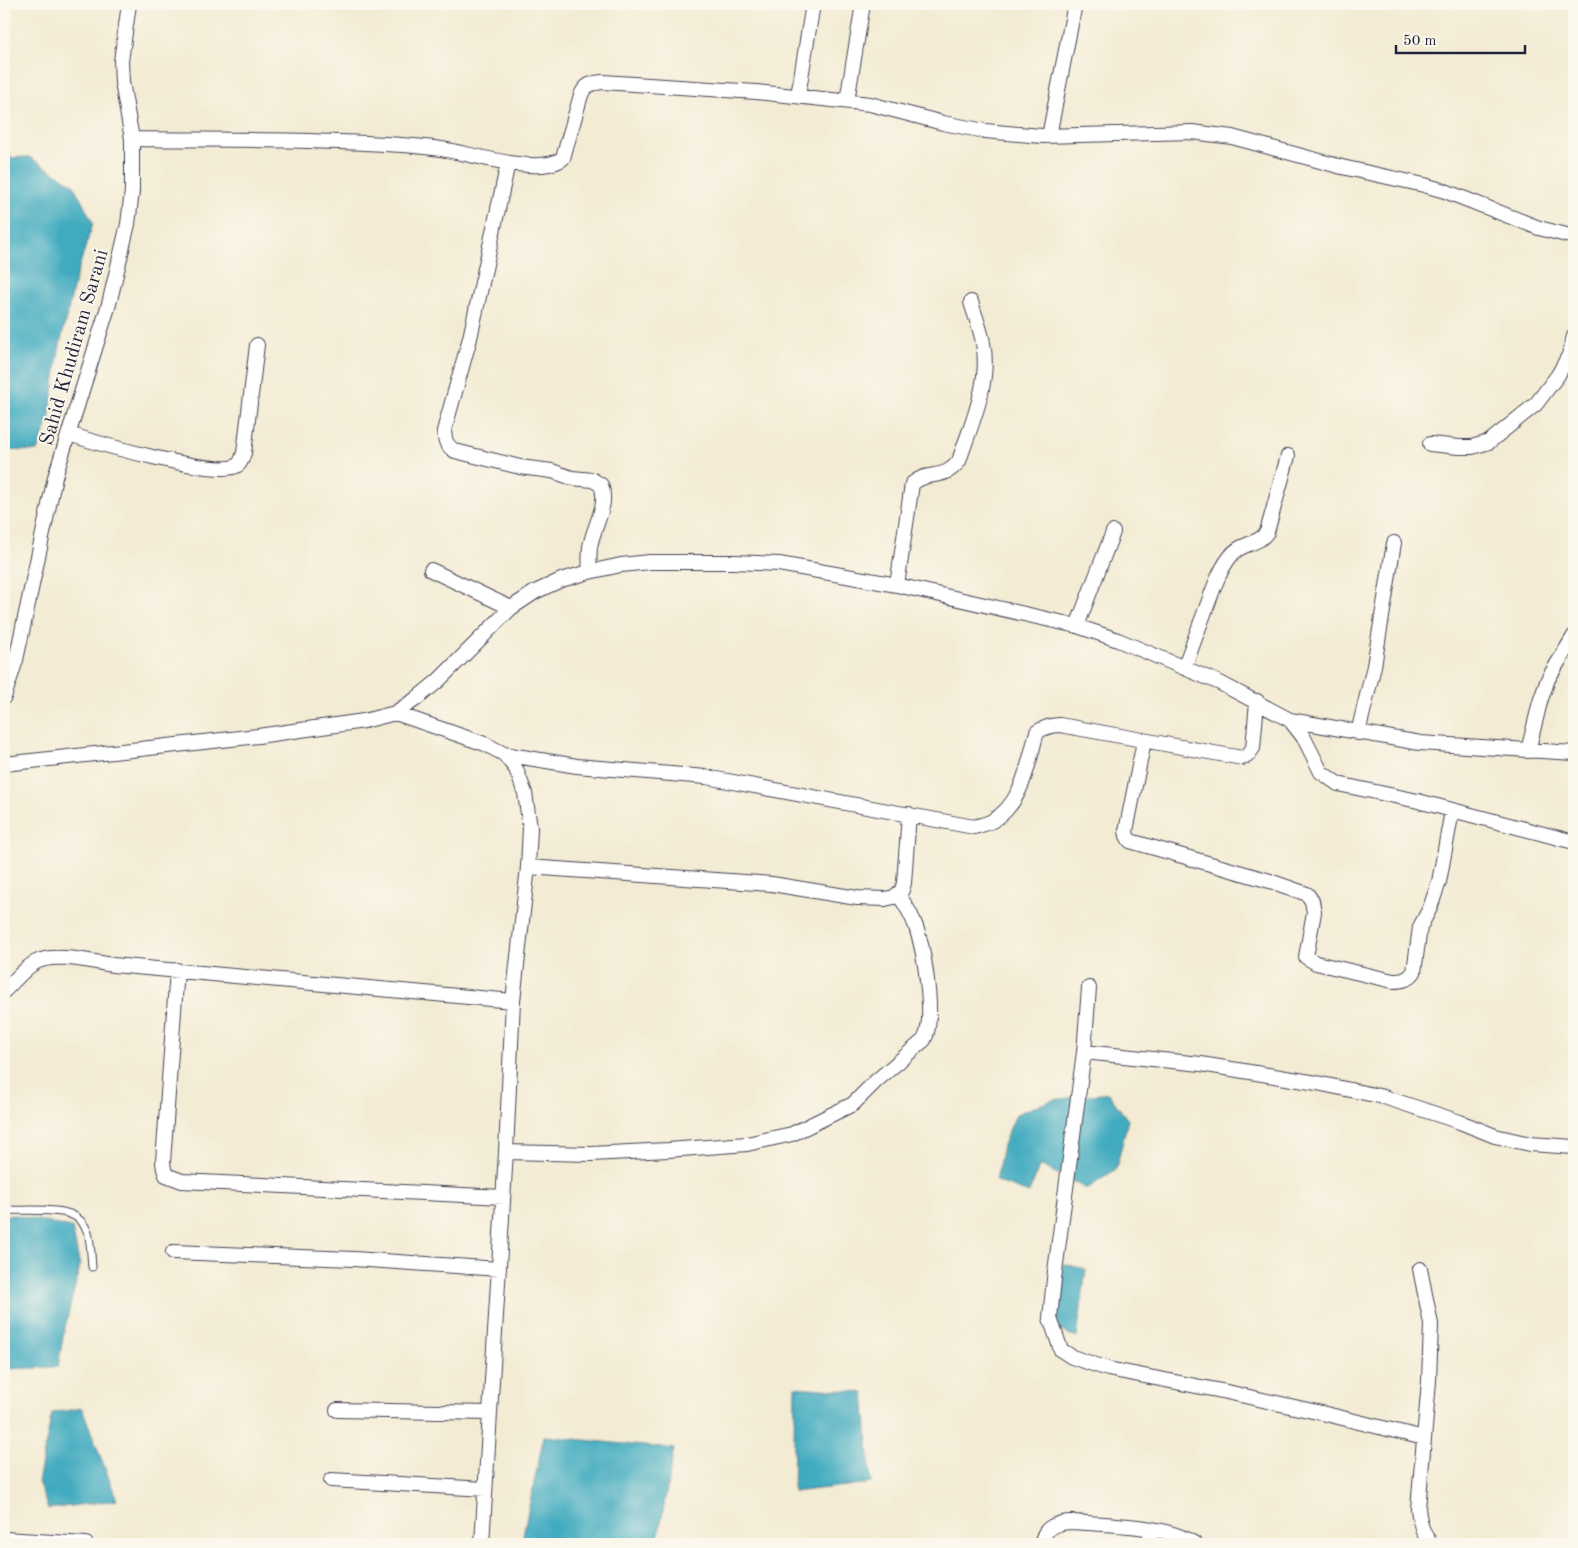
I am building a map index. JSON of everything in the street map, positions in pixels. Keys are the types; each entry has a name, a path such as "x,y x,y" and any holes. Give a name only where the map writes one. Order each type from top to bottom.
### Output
{"street":[{"name":"Sahid Khudiram Sarani","path":"4,697 16,660 55,477 110,304 128,224 132,191 132,139 122,82 124,36 129,4"},
{"path":"798,96 813,4"},
{"path":"847,101 863,4"},
{"path":"1049,136 1075,4"},
{"path":"132,139 390,144 442,149 508,163 547,166 557,163 563,158 584,88 591,84 603,82 622,83 798,96 870,104 944,123 985,131 1049,136 1192,132 1232,137 1342,167 1431,187 1539,228 1574,237"},
{"path":"508,163 470,338 444,431 445,440 448,446 455,451 520,466 552,471 572,478 593,480 601,485 604,494 603,503 590,547 589,572"},
{"path":"897,585 912,484 919,478 945,474 953,469 959,461 983,384 985,364 983,343 971,302"},
{"path":"1430,444 1472,447 1489,442 1536,404 1562,368 1569,355 1574,336"},
{"path":"69,434 102,445 209,468 237,466 241,462 244,453 257,345"},
{"path":"1184,668 1215,585 1230,557 1238,548 1258,541 1267,532 1288,456"},
{"path":"1077,626 1113,532"},
{"path":"1358,733 1374,666 1394,544"},
{"path":"4,764 334,727 364,722 394,713 416,699 438,681 511,608 536,592 561,580 589,572 621,565 650,562 779,564 897,585 1077,626 1118,640 1257,701 1290,720 1420,743 1574,753"},
{"path":"431,570 511,608"},
{"path":"1528,751 1540,702 1548,679 1574,636"},
{"path":"394,713 485,744 504,754 577,766 706,777 974,827 991,822 1005,812 1018,794 1037,732 1051,725 1060,725 1242,758 1247,756 1253,748 1257,701"},
{"path":"1290,720 1304,738 1321,772 1338,784 1574,842"},
{"path":"1144,741 1126,831 1130,841 1270,881 1307,894 1312,901 1314,912 1306,957 1316,962 1393,981 1403,981 1414,972 1420,927 1430,908 1439,882 1452,811"},
{"path":"482,1544 506,1152 513,1000 528,866 530,828 525,793 516,769 504,754"},
{"path":"528,866 772,884 857,898 885,899 898,894 902,890 904,883 909,814"},
{"path":"506,1152 591,1154 747,1144 792,1134 854,1104 876,1081 924,1040 928,1033 930,1008 924,962 917,929 909,911 898,894"},
{"path":"4,991 24,970 37,962 47,958 64,958 176,970 513,1000"},
{"path":"176,970 163,1162 166,1176 182,1181 503,1197"},
{"path":"1089,988 1084,1052 1050,1318 1061,1350 1072,1357 1108,1369 1290,1406 1424,1438"},
{"path":"1084,1052 1201,1064 1336,1087 1384,1097 1460,1122 1495,1136 1530,1144 1574,1147"},
{"path":"173,1252 326,1257 499,1268"},
{"path":"1420,1268 1431,1324 1429,1381 1418,1509 1423,1532 1426,1539 1432,1544"},
{"path":"337,1410 490,1413"},
{"path":"331,1480 485,1489"},
{"path":"1042,1544 1045,1532 1051,1526 1062,1522 1151,1529 1177,1535 1195,1544"},
{"path":"1149,1544 1151,1529"},
{"path":"4,1539 86,1544"}],"lane":[{"path":"4,1210 58,1212 75,1216 82,1222 88,1233 92,1267"}],"water":[{"path":"29,157 73,184 93,223 75,280 59,349 49,421 37,451 4,450 4,158"},
{"path":"1108,1093 1128,1120 1116,1169 1087,1189 1040,1165 1029,1193 996,1181 1003,1145 1016,1114 1053,1100"},
{"path":"15,1215 72,1228 80,1266 64,1331 58,1367 4,1369 4,1216"},
{"path":"1063,1264 1086,1269 1077,1337 1050,1327"},
{"path":"795,1387 864,1392 871,1483 793,1492"},
{"path":"82,1408 117,1500 48,1509 38,1482 52,1413"},
{"path":"544,1436 674,1449 657,1544 521,1544"}]}
